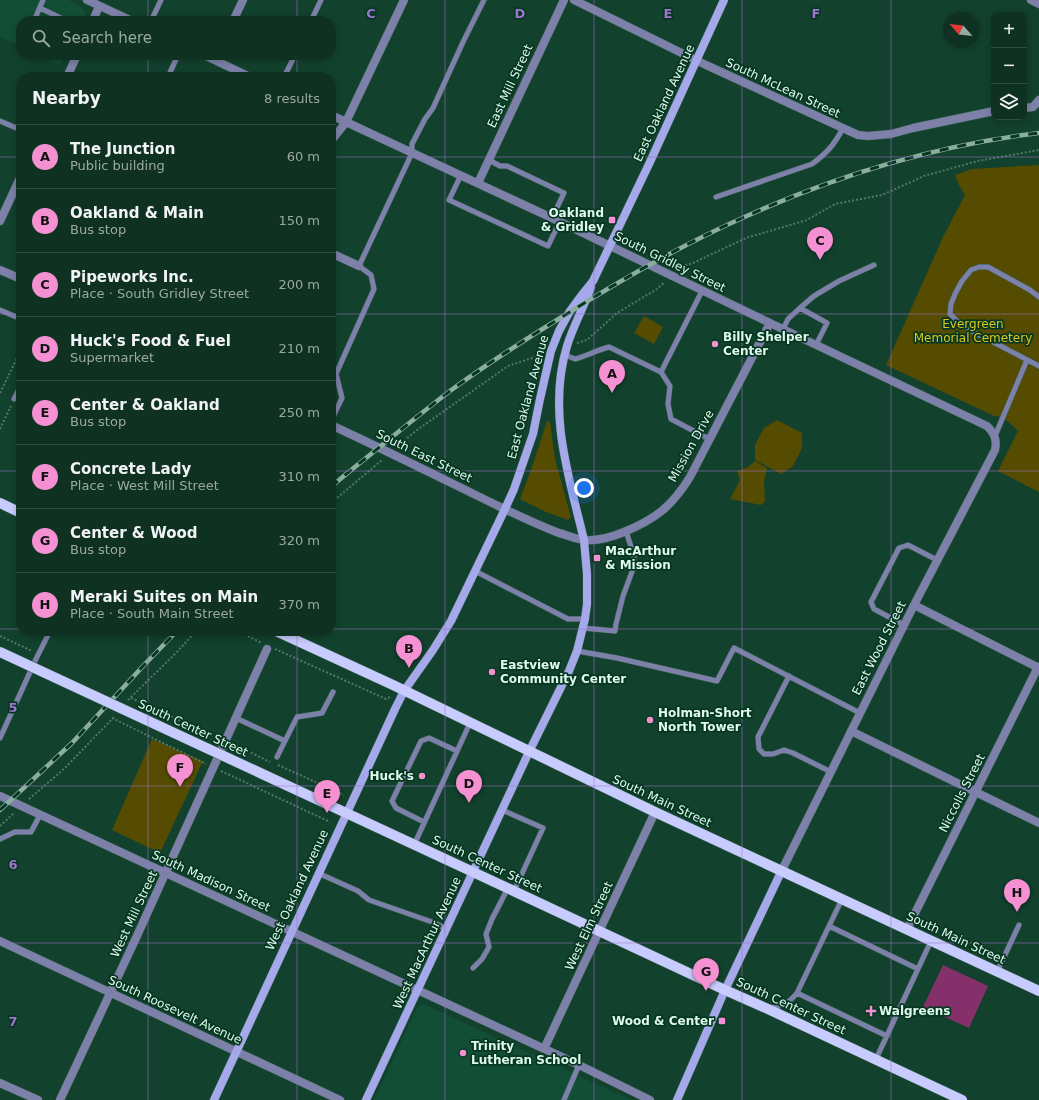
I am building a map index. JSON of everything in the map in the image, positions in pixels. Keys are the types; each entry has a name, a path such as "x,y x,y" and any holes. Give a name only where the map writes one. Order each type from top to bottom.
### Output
{"main road":[{"name":"East Oakland Avenue","path":"404,691 433,650 451,621 505,509 514,489 533,434 551,351 559,331 570,311 593,281 650,162 724,0"},
{"name":"West MacArthur Avenue","path":"366,1100 577,651 584,624 587,604 587,574 584,540 562,448 559,393 561,374 567,346 593,281"},
{"path":"0,503 16,509"},
{"name":"South Main Street","path":"287,636 393,685 655,812 1039,991"},
{"name":"South Center Street","path":"0,652 962,1100"},
{"name":"West Oakland Avenue","path":"214,1100 318,873 404,691"},
{"path":"677,1100 725,990 782,870"}],"street":[{"path":"87,0 121,16"},
{"path":"235,16 243,0"},
{"path":"336,135 346,122 404,0"},
{"name":"East Mill Street","path":"478,183 564,0"},
{"name":"South McLean Street","path":"574,0 696,60 858,135 868,136 891,134 991,112"},
{"path":"1031,0 1039,4"},
{"path":"95,16 100,6"},
{"path":"69,72 74,60"},
{"path":"220,60 241,72"},
{"path":"1028,107 1039,100"},
{"name":"South Gridley Street","path":"336,117 556,219 671,276 987,426 995,436"},
{"path":"0,221 16,187"},
{"path":"336,255 359,266"},
{"path":"0,270 16,278"},
{"name":"Mission Drive","path":"505,509 537,524 568,536 584,540 607,537 640,526 650,520 659,513 684,487 770,323"},
{"name":"South East Street","path":"336,428 505,509"},
{"name":"East Wood Street","path":"782,870 914,605 995,450 995,436"},
{"path":"914,605 1038,667"},
{"name":"West Mill Street","path":"60,1100 269,647"},
{"name":"Niccolls Street","path":"907,929 1038,667"},
{"path":"851,731 1039,823"},
{"name":"South Madison Street","path":"0,796 579,1065 650,1100"},
{"name":"West Elm Street","path":"544,1049 655,812"},
{"name":"South Roosevelt Avenue","path":"0,941 340,1100"},
{"path":"0,1082 38,1100"}],"lane":[{"path":"36,16 43,0"},
{"path":"153,16 161,0"},
{"path":"313,16 321,0"},
{"path":"336,411 342,398 336,374 374,289 371,275 359,266 412,153 412,144 425,119 433,108 484,0"},
{"path":"40,8 57,16"},
{"path":"170,72 176,60"},
{"path":"286,72 292,60"},
{"path":"0,121 16,128"},
{"path":"716,197 812,164 835,142 843,128"},
{"path":"461,175 449,200 548,246 564,193 507,166 500,166 489,160"},
{"path":"783,329 788,319 814,296 839,281 874,265"},
{"path":"1039,297 1030,290 988,267 979,267 971,270 962,281 951,304 950,314 970,330 1039,366"},
{"path":"661,372 702,290"},
{"path":"800,308 827,323 816,345"},
{"path":"0,310 16,317"},
{"path":"565,355 575,359 609,347 661,372 670,386 668,404 671,419 709,439"},
{"path":"995,436 1027,360"},
{"path":"12,401 16,394"},
{"path":"475,571 568,619 615,631 623,596 633,569 634,556 626,531"},
{"path":"904,625 874,609 871,602 898,548 908,545 937,560"},
{"path":"0,738 47,636"},
{"path":"577,651 617,658 717,681 734,648 860,713"},
{"path":"789,676 758,737 759,749 764,754 773,754 784,750 831,772"},
{"path":"277,757 297,717 322,713 333,692"},
{"path":"236,718 285,741"},
{"path":"414,844 470,723"},
{"path":"424,822 396,808 392,801 421,741 429,738 457,750"},
{"path":"474,968 482,959 489,947 486,934 492,919 511,889 543,828 502,810"},
{"path":"0,839 15,832 31,832 40,814"},
{"path":"318,873 358,891 369,900 435,923 446,929"},
{"path":"768,1009 783,1006 797,993 842,899"},
{"path":"997,972 1019,925"},
{"path":"829,926 918,969"},
{"path":"876,1059 931,941"},
{"path":"797,993 887,1036"},
{"path":"564,1100 579,1065"}],"path":[{"path":"567,346 587,340 617,314 657,289 683,266 693,263 746,238 807,220 836,204 882,195 924,176 978,161 1039,150"},
{"path":"336,499 417,430 508,366 551,351"},
{"path":"0,393 16,360"},
{"path":"0,429 12,405 12,401"},
{"path":"0,636 38,654"},
{"path":"247,636 386,699 390,696"},
{"path":"131,698 344,795"},
{"path":"0,826 9,818"}],"shaded area":[{"path":"0,0 68,0 77,4 86,13 84,16 16,16 16,45 0,37"},
{"path":"49,60 62,60 60,65"},
{"path":"943,965 988,986 969,1028 923,1007"},
{"name":"Trinity Lutheran School","path":"424,1004 631,1100 374,1100 417,1007"}],"green space":[{"name":"Evergreen Memorial Cemetery","path":"1039,165 1039,492 998,471 1018,431 1010,423 1001,417 994,416 886,365 943,237 965,195 955,175 972,169"},
{"path":"644,316 663,327 654,344 634,333"},
{"path":"777,420 802,433 802,448 793,466 781,474 755,460 755,445 764,428"},
{"path":"547,421 550,422 555,459 571,517 568,520 546,512 520,499"},
{"path":"755,461 767,468 764,481 765,501 761,505 730,499 740,480 737,471 748,467"},
{"path":"152,739 203,761 160,853 112,830"}],"railway":[{"path":"336,483 434,403 492,361 610,288 702,237 784,200 855,174 928,153 1002,138 1039,133"},
{"path":"0,810 72,743 172,636"}],"place":[{"name":"Oakland & Gridley","path":"612,220"},
{"name":"Pipeworks Inc.","path":"820,260"},
{"name":"Billy Shelper Center","path":"715,344"},
{"name":"The Junction","path":"612,393"},
{"name":"MacArthur & Mission","path":"597,558"},
{"name":"Oakland & Main","path":"409,668"},
{"name":"Eastview Community Center","path":"492,672"},
{"name":"Holman-Short North Tower","path":"650,720"},
{"name":"Huck's","path":"422,776"},
{"name":"Concrete Lady","path":"180,787"},
{"name":"Huck's Food & Fuel","path":"469,803"},
{"name":"Center & Oakland","path":"327,813"},
{"name":"Meraki Suites on Main","path":"1017,912"},
{"name":"Center & Wood","path":"706,991"},
{"name":"Walgreens","path":"871,1011"},
{"name":"Wood & Center","path":"722,1021"},
{"name":"Trinity Lutheran School","path":"463,1053"}]}
